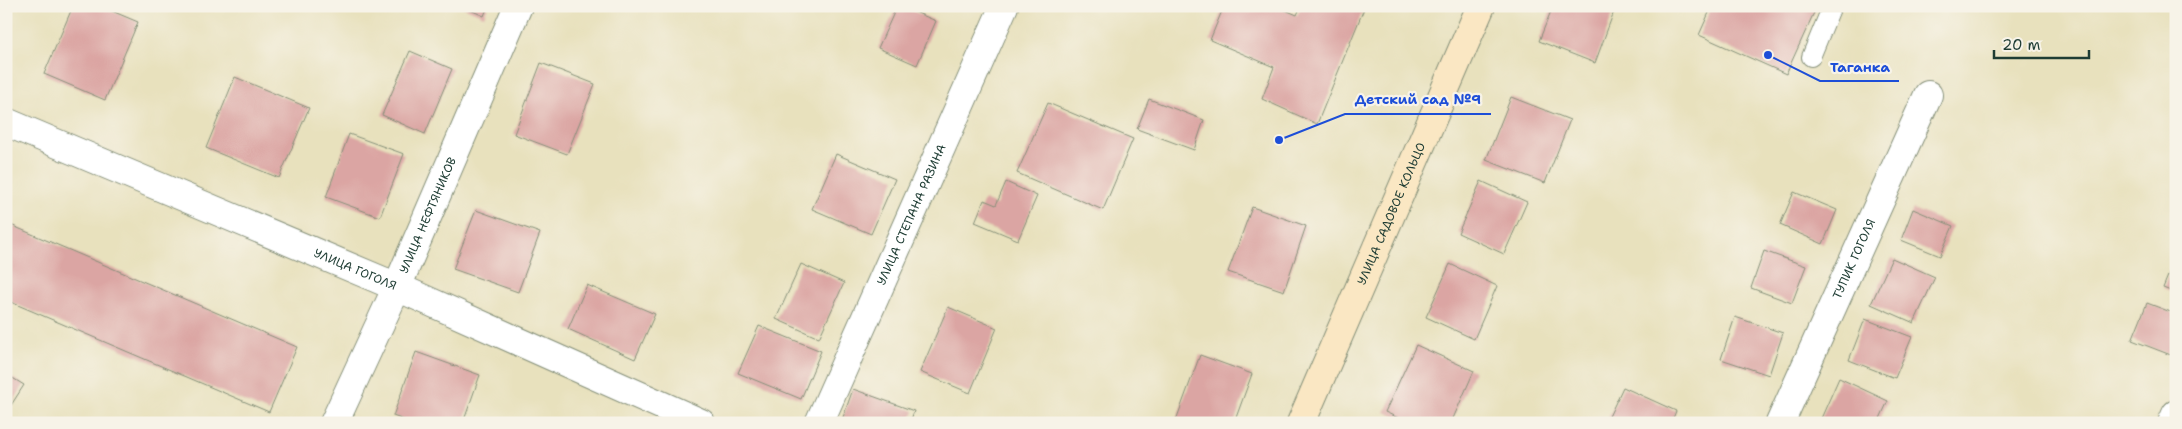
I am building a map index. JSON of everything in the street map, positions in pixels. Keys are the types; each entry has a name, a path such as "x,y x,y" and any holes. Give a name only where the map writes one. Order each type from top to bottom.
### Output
{"main road":[{"name":"УЛИЦА САДОВОЕ КОЛЬЦО","path":"1301,423 1481,6"}],"street":[{"name":"УЛИЦА НЕФТЯНИКОВ","path":"334,423 398,287 518,6"},
{"name":"УЛИЦА СТЕПАНА РАЗИНА","path":"819,423 1004,6"},
{"name":"ТУПИК ГОГОЛЯ","path":"1780,423 1928,95"},
{"name":"УЛИЦА ГОГОЛЯ","path":"6,122 398,287 701,423"},
{"path":"2172,423 2176,414"}],"lane":[{"path":"1811,57 1832,6"}],"building":[{"path":"73,6 100,6 138,22 105,100 44,74"},
{"path":"461,6 488,6 484,16"},
{"path":"897,6 936,21 917,65 878,48"},
{"path":"1224,6 1276,6 1297,15 1301,6 1365,6 1317,124 1262,99 1274,67 1210,40"},
{"path":"1553,6 1616,6 1595,63 1539,41"},
{"path":"1712,6 1817,6 1786,74 1699,35"},
{"path":"410,51 452,69 425,134 382,115"},
{"path":"541,63 595,84 567,154 514,134"},
{"path":"235,77 309,108 279,178 206,148"},
{"path":"1511,97 1570,120 1545,183 1486,160"},
{"path":"1149,99 1204,120 1194,150 1137,129"},
{"path":"1048,103 1133,139 1103,210 1017,173"},
{"path":"349,134 404,154 380,217 326,197"},
{"path":"836,154 895,179 871,234 812,209"},
{"path":"1481,181 1527,202 1504,254 1458,233"},
{"path":"1006,182 1037,196 1018,240 975,222 984,200 996,205"},
{"path":"1794,192 1837,210 1823,244 1780,225"},
{"path":"1252,207 1306,226 1284,291 1228,272"},
{"path":"1913,209 1953,226 1940,256 1901,240"},
{"path":"476,210 540,233 518,292 453,269"},
{"path":"6,223 297,347 269,412 6,300"},
{"path":"1764,251 1806,266 1792,303 1751,288"},
{"path":"2176,256 2176,293 2163,288"},
{"path":"1892,258 1935,277 1914,323 1871,304"},
{"path":"801,264 844,283 819,338 776,319"},
{"path":"1450,264 1497,286 1474,339 1426,317"},
{"path":"587,285 655,314 635,359 568,329"},
{"path":"2147,303 2176,314 2176,357 2132,340"},
{"path":"948,307 997,328 970,393 920,372"},
{"path":"1735,317 1783,333 1769,375 1721,359"},
{"path":"1865,319 1912,337 1895,378 1849,360"},
{"path":"759,326 821,351 801,399 738,373"},
{"path":"1416,345 1474,371 1451,423 1409,423 1385,412"},
{"path":"416,352 480,375 463,423 412,423 393,416"},
{"path":"1200,355 1252,374 1234,423 1175,423"},
{"path":"6,374 24,385 6,413"},
{"path":"1839,378 1888,401 1878,423 1819,423"},
{"path":"1623,387 1676,411 1671,423 1606,423"},
{"path":"853,389 914,411 910,423 841,423"}],"place":[{"name":"Таганка","path":"1768,55"},
{"name":"Детский сад №9","path":"1279,140"}]}
